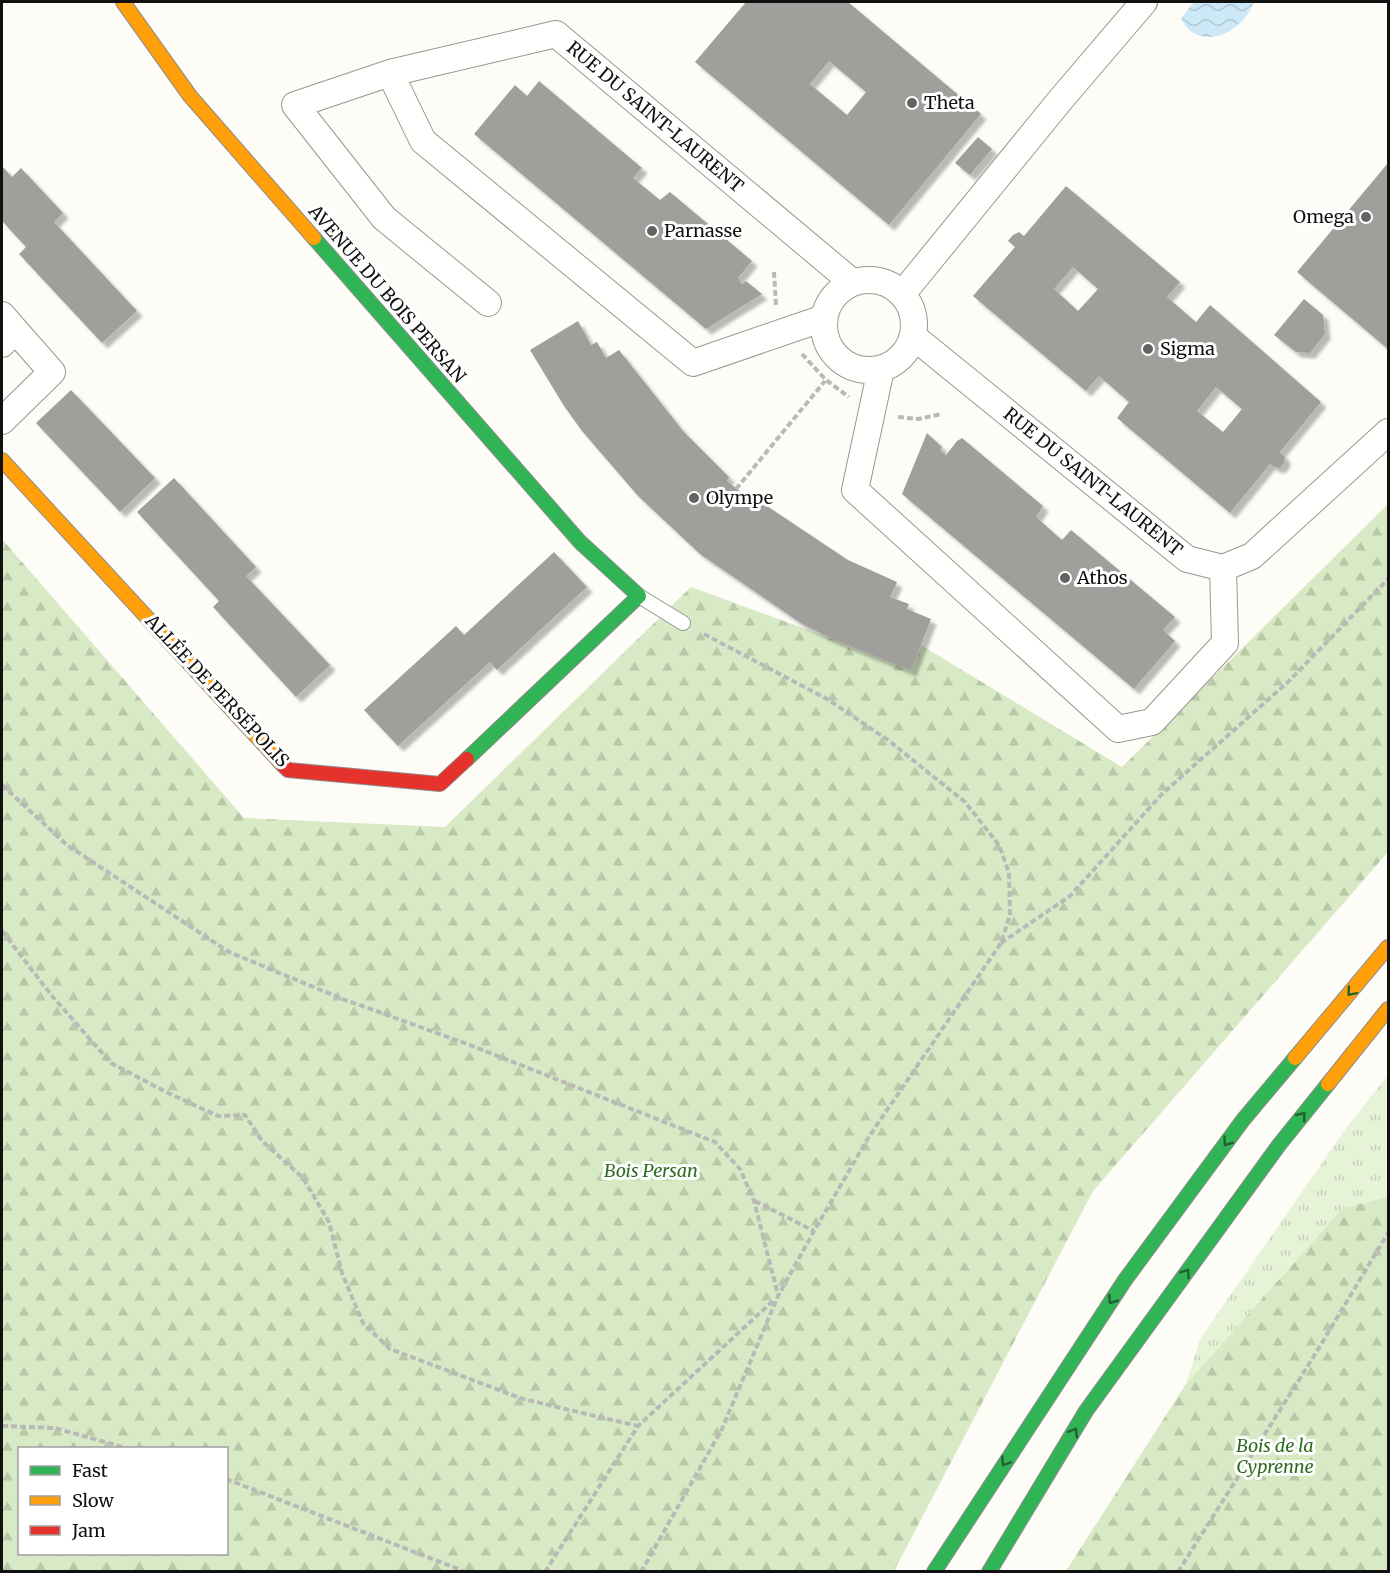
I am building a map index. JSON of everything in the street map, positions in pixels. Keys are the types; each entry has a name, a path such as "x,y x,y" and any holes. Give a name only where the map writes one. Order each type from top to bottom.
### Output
{"main road":[{"name":"AVENUE DU BOIS PERSAN","path":"123,2 190,96 580,542 639,596"},
{"name":"ALLÉE DE PERSÉPOLIS","path":"2,460 288,770 440,784 639,596"},
{"path":"934,1572 1125,1280 1243,1120 1389,947"},
{"path":"989,1572 1086,1411 1279,1145 1389,1009"}],"street":[{"path":"903,293 1062,98 1144,2"},
{"name":"RUE DU SAINT-LAURENT","path":"488,303 384,218 295,105 390,74 556,34 852,282"},
{"path":"390,74 423,141 693,363 824,318"},
{"path":"865,279 879,280 903,293 912,307 916,321 914,337 907,352 895,363 881,369 866,370 852,367 839,359 827,340 824,318 829,303 838,291 852,282 865,279"},
{"path":"2,421 52,372 6,330"},
{"name":"RUE DU SAINT-LAURENT","path":"914,337 1187,559 1223,568"},
{"path":"881,369 855,490 1118,729 1152,722 1225,643 1223,568 1252,556 1389,432"}],"lane":[{"path":"639,596 683,623"}],"path":[{"path":"774,272 775,302 782,332 826,380 871,414 918,419 942,414"},
{"path":"736,489 826,380"},
{"path":"1001,943 1070,896 1162,794 1288,682 1389,579"},
{"path":"641,1572 722,1429 778,1296 814,1231 870,1135 1001,943 1010,915 1009,873 999,845 965,802 888,740 827,699 683,623"},
{"path":"2,785 67,845 229,952 340,998 470,1045 715,1142 740,1169 754,1201 778,1296"},
{"path":"2,931 52,996 111,1063 218,1116 245,1115 262,1141 303,1178 329,1222 342,1273 363,1323 390,1350 524,1399 638,1426"},
{"path":"754,1201 814,1231"},
{"path":"1178,1572 1389,1233"},
{"path":"545,1572 550,1569 638,1426 778,1296"},
{"path":"2,1426 55,1428 119,1447"},
{"path":"228,1480 466,1572"}],"green space":[{"name":"Bois Persan","path":"1388,504 1388,852 1093,1191 894,1571 2,1571 2,539 244,818 445,827 691,587 830,638 911,671 921,645 1122,767"},
{"path":"1388,1075 1388,1197 1343,1208 1186,1384 1200,1339 1344,1131"},
{"name":"Bois de la Cyprenne","path":"1388,1197 1388,1571 1066,1571 1186,1384 1343,1208"}],"water":[{"path":"1194,2 1254,2 1244,19 1236,26 1218,36 1208,37 1189,30 1181,18"}],"building":[{"name":"Theta","path":"746,2 848,2 981,114 889,225 695,62","holes":["829,61 866,92 847,115 810,84"]},
{"name":"Parnasse","path":"539,81 642,168 633,178 660,200 670,192 752,261 738,278 742,284 746,281 762,294 706,329 474,134 515,85 527,96"},
{"path":"978,137 992,149 970,175 955,163"},
{"name":"Omega","path":"1388,163 1388,349 1297,272"},
{"path":"2,166 12,177 21,168 63,213 54,222 137,311 102,343 19,254 26,247 2,221"},
{"name":"Sigma","path":"1066,186 1180,282 1167,297 1196,322 1210,305 1321,402 1280,452 1285,457 1280,468 1270,464 1230,513 1117,418 1129,402 1099,376 1086,391 973,296 1015,247 1008,241 1013,235 1019,232 1024,236","holes":["1073,267 1098,289 1078,311 1054,289","1216,387 1242,409 1223,432 1197,411"]},
{"path":"1304,299 1323,315 1325,334 1310,353 1296,352 1274,335"},
{"name":"Olympe","path":"578,321 591,345 597,342 606,358 619,350 683,431 729,477 727,481 749,499 752,496 848,560 897,582 890,597 909,604 907,609 931,619 911,671 802,624 700,554 638,496 582,431 530,350"},
{"path":"71,390 155,478 120,512 36,423"},
{"name":"Athos","path":"927,433 942,447 940,450 946,455 962,438 1043,506 1036,517 1062,540 1071,530 1175,617 1163,630 1175,641 1134,689 902,494"},
{"path":"174,478 256,567 246,576 330,665 296,697 213,607 219,601 137,512"},
{"path":"554,552 587,587 497,670 490,662 398,746 364,710 456,626 464,635"}],"traffic: fast":[{"path":"314,238 580,542 639,596 467,759"},
{"path":"934,1572 1125,1280 1243,1120 1295,1058"},
{"path":"989,1572 1086,1411 1279,1145 1328,1084"}],"traffic: slow":[{"path":"123,2 190,96 314,238"},
{"path":"2,460 281,763"},
{"path":"1295,1058 1388,947"},
{"path":"1328,1084 1388,1009"}],"traffic: jam":[{"path":"281,763 288,770 440,784 467,759"}],"place":[{"name":"Theta","path":"912,103"},
{"name":"Omega","path":"1366,217"},
{"name":"Parnasse","path":"652,231"},
{"name":"Sigma","path":"1148,349"},
{"name":"Olympe","path":"694,498"},
{"name":"Athos","path":"1065,578"}]}
